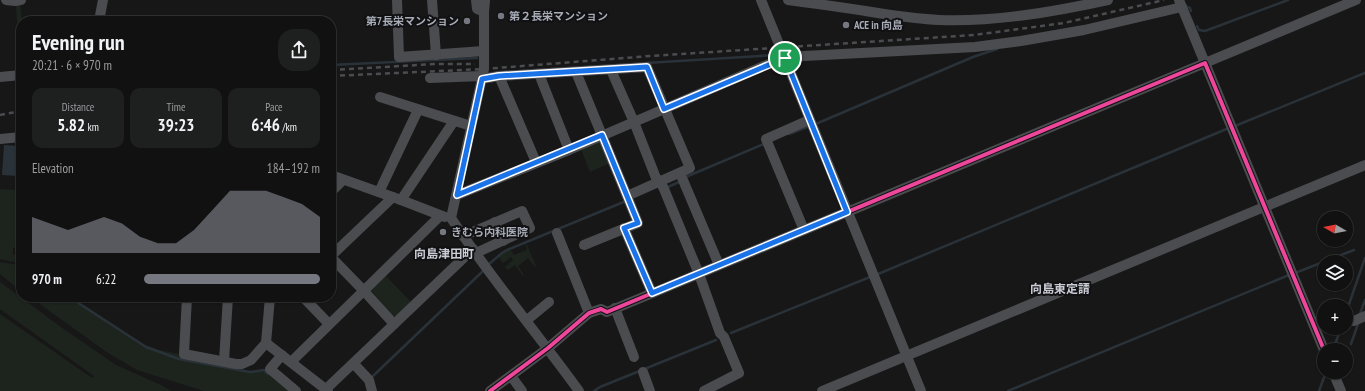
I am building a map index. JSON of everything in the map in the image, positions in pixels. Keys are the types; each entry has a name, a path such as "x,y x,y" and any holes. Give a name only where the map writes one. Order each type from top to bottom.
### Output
{"street":[{"path":"6,0 20,0"},
{"path":"100,16 102,0"},
{"path":"397,0 399,56 484,51"},
{"path":"432,0 436,54"},
{"path":"476,0 477,9 484,12"},
{"path":"451,218 482,78 484,64 485,0"},
{"path":"761,0 920,391"},
{"path":"788,0 914,18 964,20 1034,13 1077,7 1108,0"},
{"path":"490,391 548,348 589,313 601,309 607,312 1356,0"},
{"path":"457,195 568,150 785,58 975,47 1021,41 1084,30 1180,3 1321,343"},
{"path":"430,78 482,78 647,67 690,168 627,196"},
{"path":"611,70 634,122 656,178 660,181 699,274 720,333 724,337 738,372 704,391"},
{"path":"576,72 638,223 584,245"},
{"path":"539,74 568,150"},
{"path":"0,77 16,75"},
{"path":"499,76 536,162"},
{"path":"380,97 471,126"},
{"path":"379,192 418,110"},
{"path":"804,230 766,139 809,120"},
{"path":"336,253 397,198 454,121"},
{"path":"0,139 16,137"},
{"path":"822,391 1266,208 1365,165"},
{"path":"680,173 719,265"},
{"path":"336,177 397,198 440,216 451,218 579,391"},
{"path":"336,187 343,180"},
{"path":"266,343 327,390 394,324 474,251 503,241 530,228 522,211 463,236"},
{"path":"291,362 440,216"},
{"path":"495,222 503,241"},
{"path":"624,228 652,293"},
{"path":"557,233 589,313"},
{"path":"336,262 394,324"},
{"path":"187,302 184,354 236,364 242,364 251,360 266,343 270,302"},
{"path":"224,361 228,302"},
{"path":"308,302 329,324"},
{"path":"527,320 549,302"},
{"path":"615,308 634,358"},
{"path":"1354,321 1365,316"},
{"path":"282,355 270,369 296,391"},
{"path":"354,364 369,380 372,391"},
{"path":"643,372 650,391"},
{"path":"511,376 522,391"},
{"path":"1336,379 1341,391"}],"shaded area":[{"path":"20,3 21,16 17,16 16,4"},
{"path":"598,141 602,144 610,163 590,172 581,149"},
{"path":"4,145 16,146 16,176 2,175"},
{"path":"0,189 16,190 16,247 13,248 13,254 16,256 16,262 0,259"},
{"path":"525,243 536,266 535,267 528,258 518,266 524,275 523,276 515,265 508,270 505,267 513,260 511,257 503,263 500,260 501,258 500,259 498,257 510,249 514,255 527,250"},
{"path":"0,262 16,265 16,287 0,274"},
{"path":"385,275 412,303 399,316 393,316 371,291 372,286"},
{"path":"0,282 16,294 16,302 27,302 116,365 171,391 0,391 0,314 92,378 94,376 0,309"},
{"path":"37,302 80,302 145,345 159,350 179,354 181,359 249,372 269,371 293,391 204,391 137,370 108,353"}],"waterway":[{"path":"1197,26 1199,30 1205,31 1288,0"},
{"path":"1187,7 1190,8 1191,11"},
{"path":"818,123 973,57 997,49"},
{"path":"646,63 775,55"},
{"path":"336,65 477,58"},
{"path":"1235,126 1365,73"},
{"path":"789,134 807,127"},
{"path":"878,274 1229,128"},
{"path":"688,176 764,144"},
{"path":"668,187 679,182"},
{"path":"489,264 507,250 626,201"},
{"path":"1295,273 1354,250"},
{"path":"1351,299 1365,258"},
{"path":"373,376 483,271"},
{"path":"1008,391 1289,275"},
{"path":"731,333 870,277"},
{"path":"1360,314 1365,300"},
{"path":"77,302 146,347 179,359 250,372 264,370 268,374"},
{"path":"1351,343 1358,324"},
{"path":"1336,343 1338,335"},
{"path":"594,391 600,387 716,340"},
{"path":"1319,391 1323,379"}],"railway":[{"path":"336,76 484,69 650,56 974,35 1064,23 1164,0"},
{"path":"336,70 436,64 475,64"},
{"path":"0,115 16,112"}],"cycle path":[{"path":"490,391 548,348 589,313 601,309 607,312 1205,63 1321,343"}],"place":[{"name":"第２長栄マンション","path":"501,16"},
{"name":"第7長栄マンション","path":"467,21"},
{"name":"ACE in 向島","path":"846,25"},
{"name":"きむら内科医院","path":"443,232"}],"district":[{"name":"向島津田町","path":"444,253"},
{"name":"向島東定請","path":"1060,288"}],"route":[{"path":"785,58 847,212 652,293 624,228 638,223 602,135 457,195 482,79 499,76 647,67 664,109 785,58"}]}
